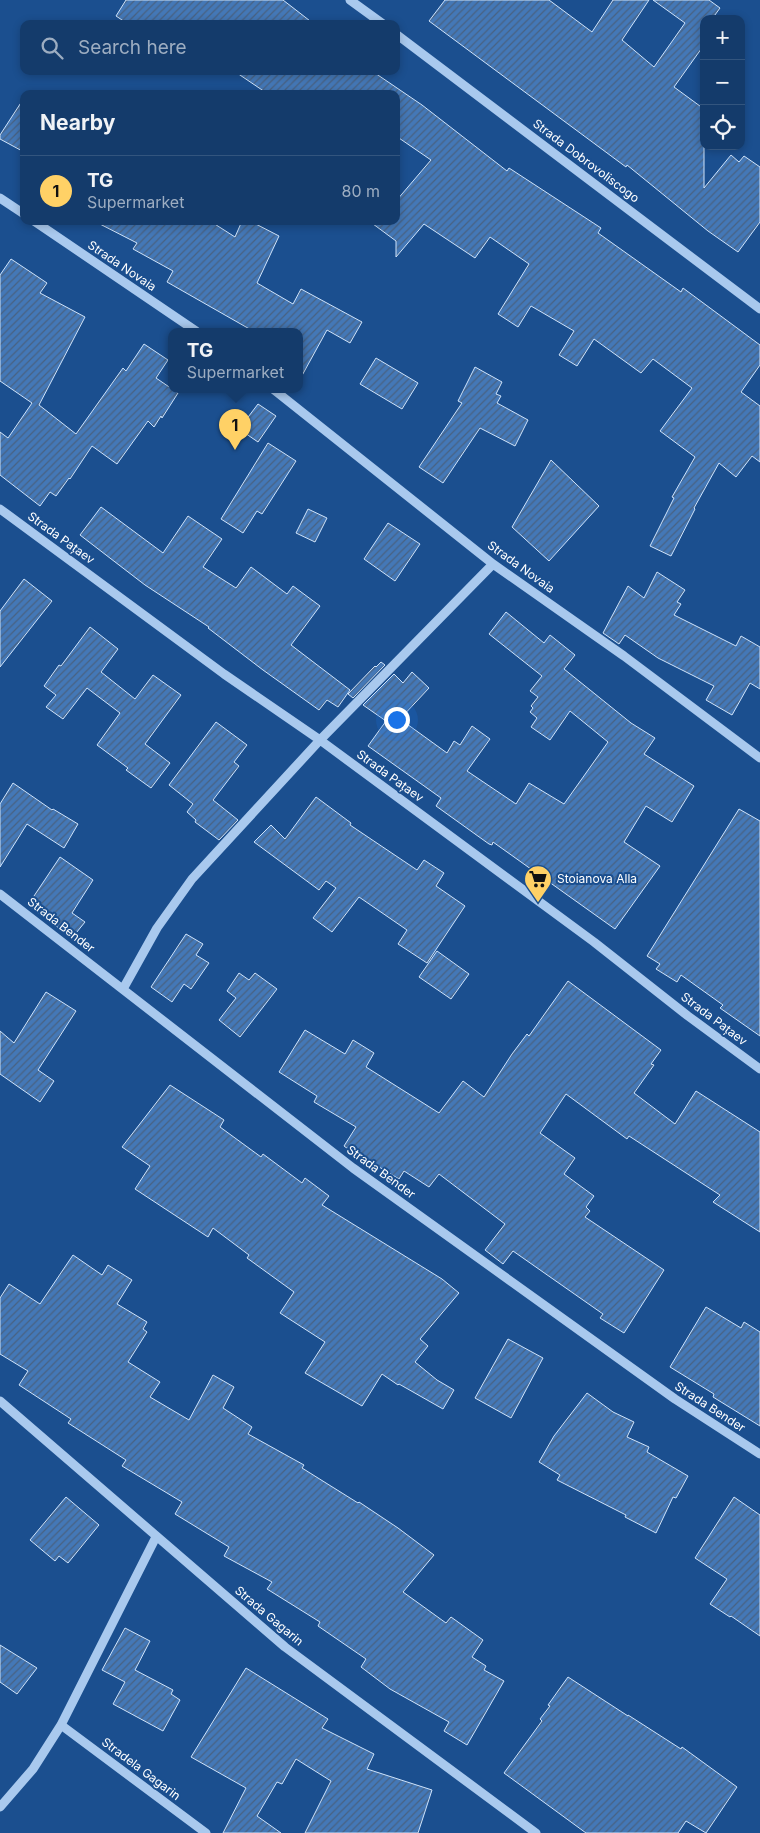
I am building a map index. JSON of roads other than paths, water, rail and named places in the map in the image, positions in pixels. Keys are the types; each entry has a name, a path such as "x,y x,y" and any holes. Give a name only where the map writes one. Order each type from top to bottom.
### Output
{"street":[{"path":"350,0 378,20"},
{"name":"Strada Dobrovoliscogo","path":"400,37 760,309"},
{"path":"0,198 20,211"},
{"name":"Strada Novaia","path":"40,225 192,328"},
{"name":"Strada Novaia","path":"278,393 493,564 624,656 760,758"},
{"name":"Strada Pațaev","path":"0,509 224,674 320,740 594,942 688,1016 760,1069"},
{"path":"123,988 157,928 192,880 320,740 493,564"},
{"name":"Strada Bender","path":"0,894 353,1168 675,1400 760,1454"},
{"name":"Strada Gagarin","path":"0,1401 285,1647 536,1833"},
{"path":"0,1807 33,1769 61,1725 156,1537"},
{"name":"Stradela Gagarin","path":"61,1725 206,1833"}],"place":[{"name":"TG","path":"235,450"},
{"name":"Stoianova Alla","path":"538,903"}]}
